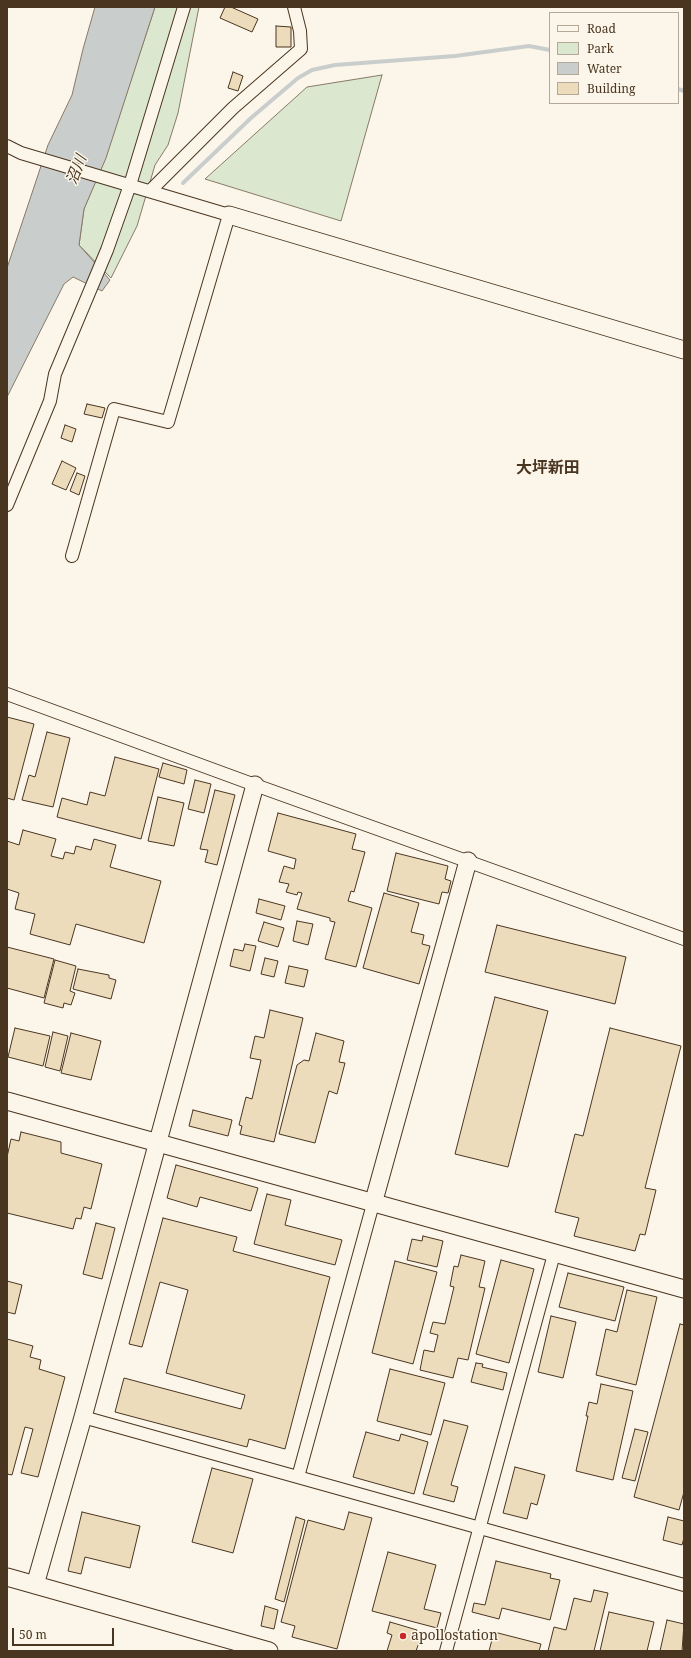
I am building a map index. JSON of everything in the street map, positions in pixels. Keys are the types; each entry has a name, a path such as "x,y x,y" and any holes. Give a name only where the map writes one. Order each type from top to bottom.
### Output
{"street":[{"path":"7,505 50,401 56,374 107,250 130,185 184,7"},
{"path":"150,191 234,108 301,49 300,31 294,7"},
{"path":"7,146 21,153 684,350"},
{"path":"72,556 114,409 168,422 230,215"},
{"path":"7,694 684,939"},
{"path":"35,1585 83,1416 255,785"},
{"path":"298,1476 468,861"},
{"path":"7,1101 684,1289"},
{"path":"446,1651 554,1254"},
{"path":"83,1416 298,1476 479,1529 684,1585"},
{"path":"7,1577 267,1651"}],"green space":[{"path":"155,7 199,7 178,113 168,145 155,165 137,226 111,278 79,245 84,209 107,153"},
{"path":"382,75 341,221 205,179 307,87"}],"water":[{"name":"沼川","path":"95,7 155,7 106,158 84,209 79,245 110,280 102,291 73,277 64,284 7,397 7,268 48,145 72,95"}],"building":[{"path":"225,7 231,7 258,19 252,32 220,18"},
{"path":"276,26 291,27 291,47 276,47"},
{"path":"233,72 243,76 238,91 228,88"},
{"path":"87,404 105,408 102,418 84,414"},
{"path":"65,425 76,429 72,442 61,438"},
{"path":"62,461 76,468 66,490 52,484"},
{"path":"77,473 85,476 79,495 70,491"},
{"path":"7,717 34,724 14,800 7,798"},
{"path":"47,732 70,738 53,807 22,800 29,775 35,777"},
{"path":"115,757 159,769 141,839 57,817 62,798 87,805 90,792 105,796"},
{"path":"163,763 187,770 184,784 159,777"},
{"path":"195,780 211,784 204,813 188,809"},
{"path":"215,790 235,795 217,865 205,862 208,850 200,849"},
{"path":"158,797 184,803 174,846 148,841"},
{"path":"278,813 356,834 352,849 365,852 354,892 351,891 348,901 372,908 356,967 325,959 335,922 330,921 330,918 297,909 302,893 298,892 297,895 286,892 289,884 279,882 284,866 294,869 296,859 268,851"},
{"path":"23,830 56,839 51,856 63,859 65,852 74,854 76,846 91,850 94,839 116,845 110,867 161,881 144,943 76,924 70,945 30,934 35,914 15,909 19,893 7,889 7,841 19,845"},
{"path":"396,853 448,866 445,879 451,881 448,893 442,892 439,904 387,891"},
{"path":"384,893 419,903 411,932 424,935 422,944 430,946 419,984 363,968"},
{"path":"259,899 285,906 281,920 256,913"},
{"path":"297,921 313,924 308,945 293,941"},
{"path":"264,922 284,928 278,947 258,941"},
{"path":"497,925 626,957 615,1004 485,972"},
{"path":"245,944 256,946 250,971 230,966 234,949 243,951"},
{"path":"7,947 54,959 44,998 7,988"},
{"path":"265,958 278,961 274,977 261,974"},
{"path":"55,960 76,966 70,991 75,993 71,1005 64,1003 63,1008 44,1003"},
{"path":"289,966 308,970 304,987 285,983"},
{"path":"78,969 109,975 109,978 116,980 111,999 73,989"},
{"path":"495,997 548,1011 508,1167 455,1154"},
{"path":"270,1010 303,1018 274,1142 240,1134 242,1126 239,1125 246,1097 252,1099 261,1060 250,1058 255,1036 264,1038"},
{"path":"15,1028 50,1036 43,1066 8,1057"},
{"path":"610,1028 681,1046 645,1188 656,1190 645,1235 640,1234 635,1251 574,1236 579,1218 555,1212 575,1134 583,1136"},
{"path":"53,1032 68,1036 60,1071 45,1067"},
{"path":"71,1033 101,1041 91,1080 61,1073"},
{"path":"316,1033 344,1041 339,1062 345,1063 337,1094 329,1091 315,1143 279,1134 297,1065 304,1060 309,1061"},
{"path":"193,1110 232,1120 228,1136 189,1126"},
{"path":"21,1132 61,1142 61,1153 102,1164 91,1209 84,1207 81,1219 76,1218 73,1229 7,1213 7,1157 11,1139 19,1141"},
{"path":"176,1165 258,1188 251,1211 200,1197 197,1207 167,1198"},
{"path":"267,1194 291,1200 285,1225 342,1240 335,1265 254,1244"},
{"path":"163,1218 237,1237 233,1251 330,1277 285,1449 249,1439 247,1447 115,1412 124,1378 241,1409 245,1395 166,1373 188,1290 160,1282 142,1347 129,1344"},
{"path":"96,1223 115,1228 102,1279 83,1274"},
{"path":"423,1236 443,1241 437,1267 407,1260 412,1239 422,1241"},
{"path":"461,1255 485,1261 479,1287 485,1288 468,1360 458,1358 453,1378 420,1370 424,1350 434,1352 438,1335 430,1333 433,1322 445,1324 454,1287 450,1286 454,1266 458,1267"},
{"path":"501,1260 534,1269 509,1363 476,1354"},
{"path":"395,1261 437,1272 413,1364 372,1353"},
{"path":"568,1273 624,1287 615,1321 559,1307"},
{"path":"7,1281 22,1285 15,1314 7,1312"},
{"path":"627,1290 657,1297 636,1385 596,1375 606,1329 617,1332"},
{"path":"551,1316 576,1322 563,1378 538,1372"},
{"path":"680,1324 684,1325 684,1492 679,1510 634,1497"},
{"path":"7,1339 33,1346 30,1357 41,1360 39,1369 65,1377 38,1477 21,1473 33,1429 25,1427 12,1475 7,1474"},
{"path":"476,1363 483,1364 482,1367 507,1373 503,1390 471,1382"},
{"path":"390,1369 445,1383 431,1435 377,1421"},
{"path":"601,1384 633,1391 613,1480 576,1471 588,1416 586,1416 589,1402 597,1404"},
{"path":"444,1420 468,1426 451,1485 458,1487 454,1502 423,1494"},
{"path":"635,1429 648,1432 635,1481 622,1478"},
{"path":"366,1432 399,1441 401,1434 428,1442 414,1494 353,1477"},
{"path":"515,1467 545,1475 537,1505 531,1503 527,1519 503,1513"},
{"path":"212,1468 253,1479 233,1553 192,1542"},
{"path":"82,1512 140,1526 130,1568 85,1557 81,1574 68,1571"},
{"path":"349,1512 372,1518 337,1649 292,1637 295,1626 281,1622 308,1520 344,1530"},
{"path":"296,1517 305,1520 284,1602 275,1599"},
{"path":"668,1517 684,1521 684,1538 682,1545 663,1540"},
{"path":"388,1552 436,1565 424,1609 441,1613 437,1628 372,1611"},
{"path":"496,1561 551,1574 550,1578 560,1580 550,1620 502,1608 499,1619 472,1612 474,1603 485,1605"},
{"path":"594,1590 608,1593 594,1651 548,1651 554,1627 566,1630 574,1598 591,1602"},
{"path":"265,1606 278,1610 274,1629 261,1626"},
{"path":"609,1612 654,1622 647,1651 600,1651"},
{"path":"667,1620 684,1624 682,1651 660,1651"},
{"name":"apollostation","path":"390,1622 417,1630 414,1638 420,1640 416,1651 387,1651 392,1635 387,1633"},
{"path":"494,1632 541,1644 539,1651 489,1651"}],"waterway":[{"path":"183,183 251,118 298,78 312,70 335,65 455,56 529,46 549,50"},
{"path":"679,89 684,91"}],"place":[{"name":"apollostation","path":"403,1636"}],"district":[{"name":"大坪新田","path":"548,468"}]}
